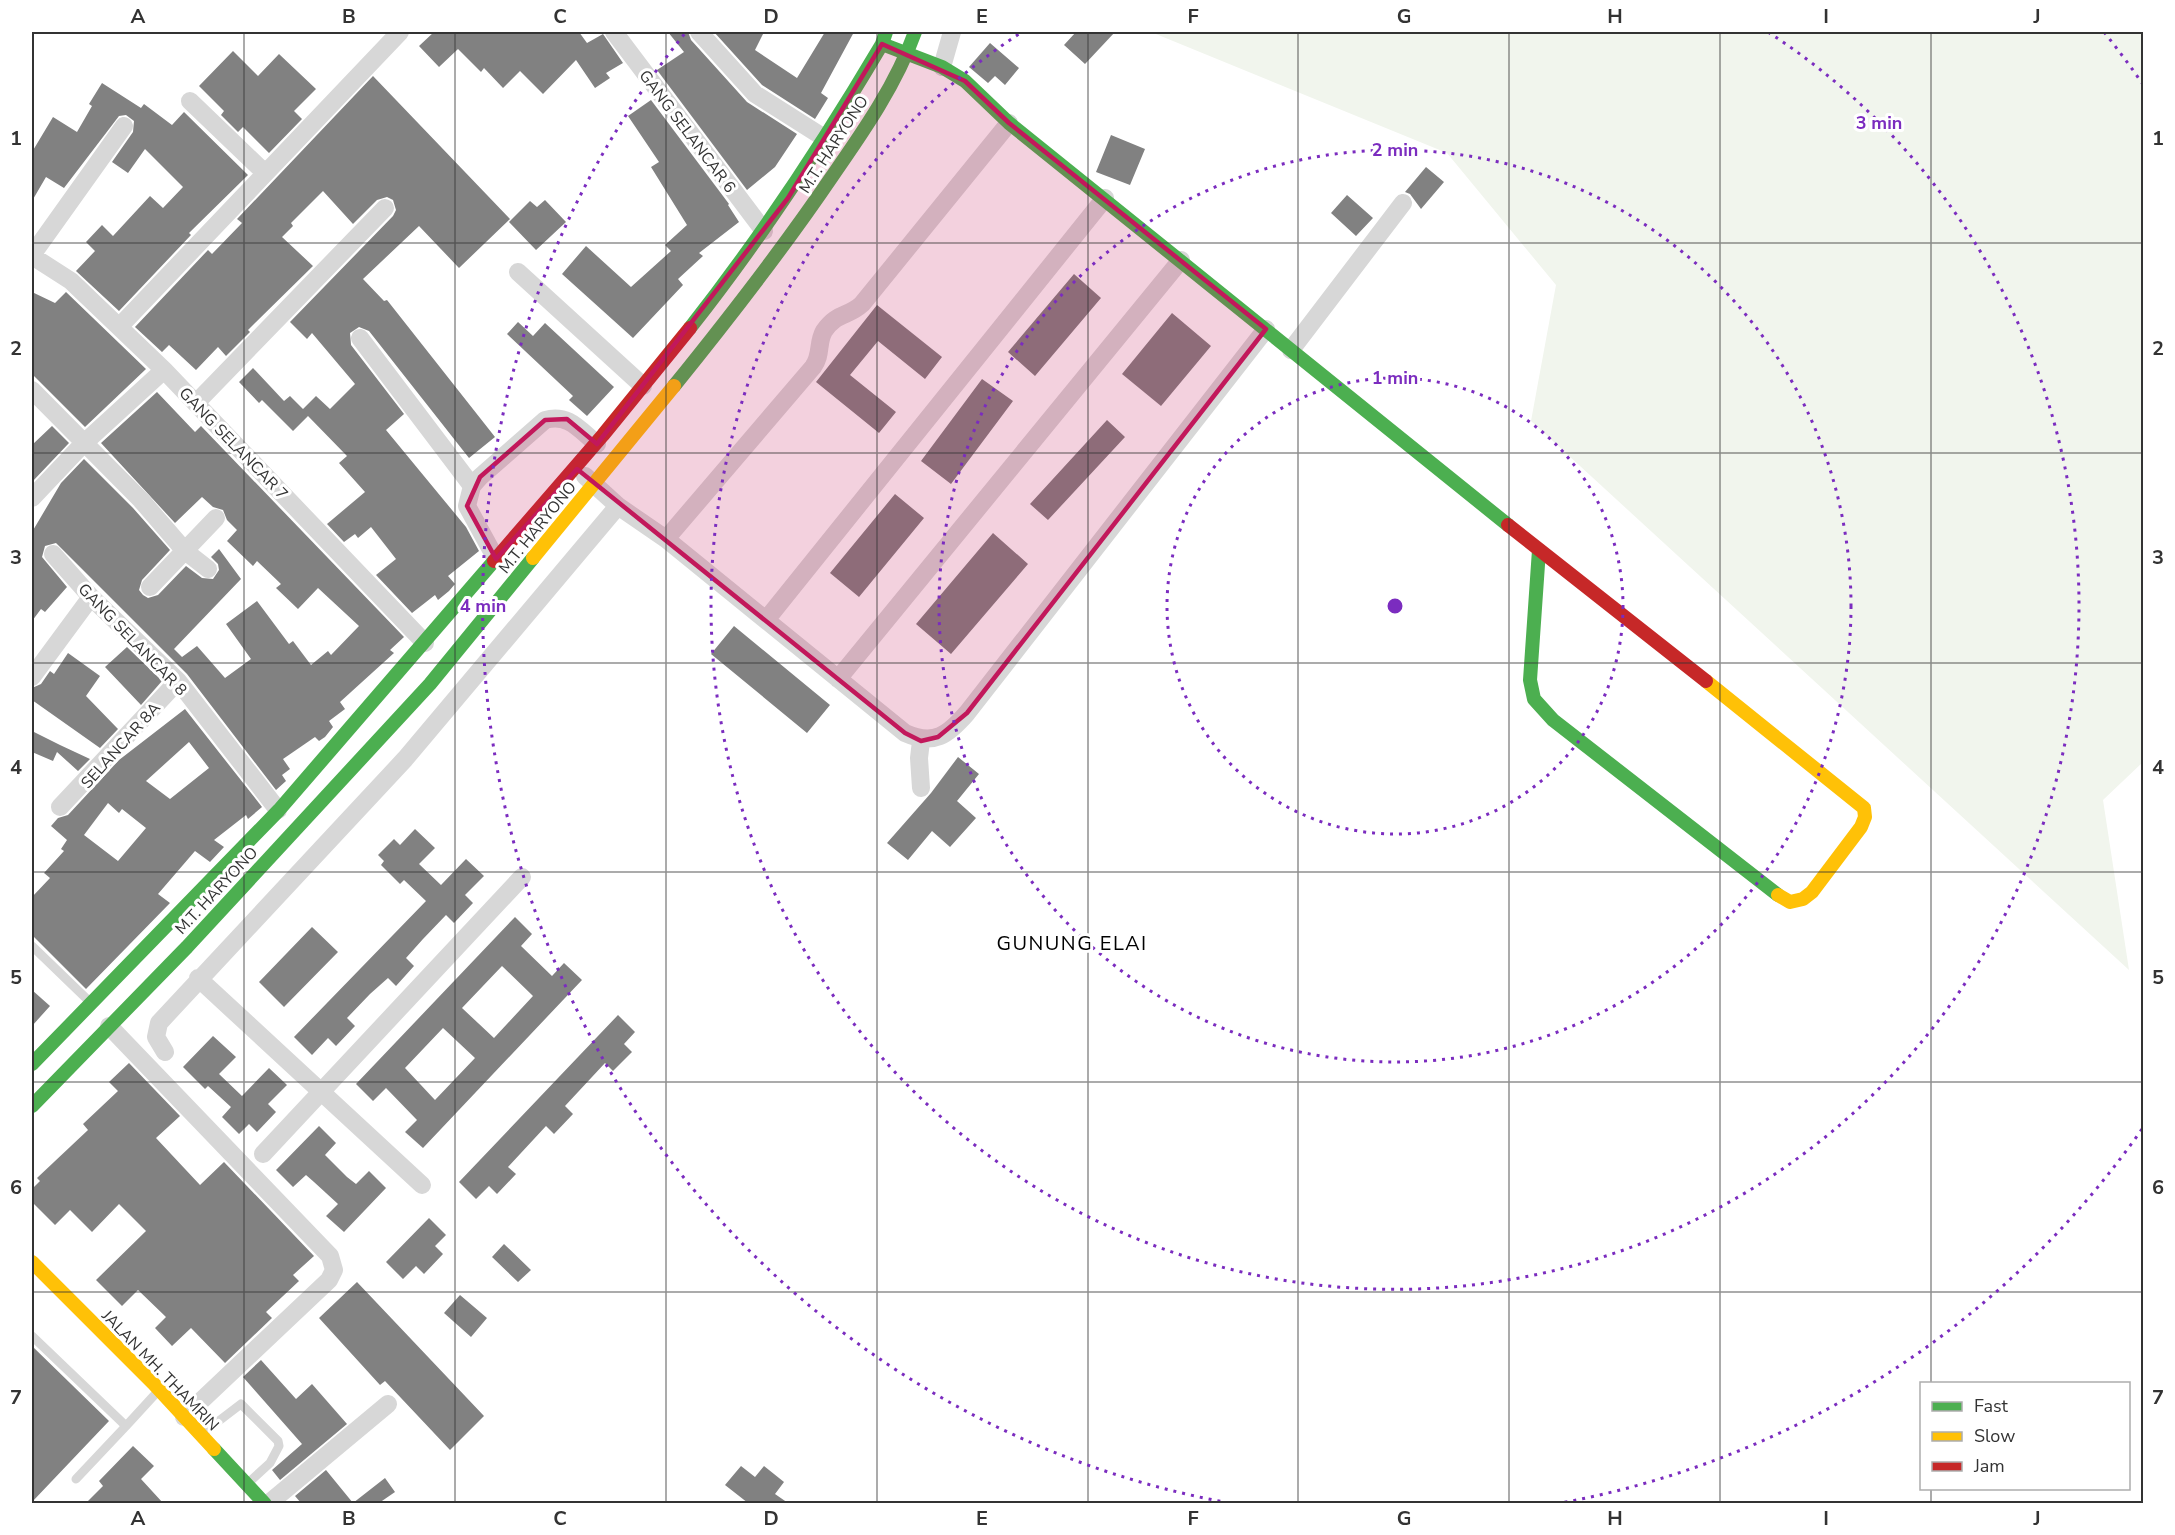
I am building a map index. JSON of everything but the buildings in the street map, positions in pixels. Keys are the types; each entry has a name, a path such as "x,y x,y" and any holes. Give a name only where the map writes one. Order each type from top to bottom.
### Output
{"main road":[{"name":"M.T. HARYONO","path":"32,1106 187,947 430,684 594,484 795,231 872,119 907,54 915,32"},
{"name":"M.T. HARYONO","path":"32,1064 278,810 577,469 764,231 826,139 884,38"},
{"path":"884,38 907,54 942,67 965,81 1009,123 1105,198 1539,550 1865,807 1866,817 1861,827 1803,899 1790,902 1780,896 1553,720 1534,699 1530,680 1539,550"},
{"name":"JALAN MH. THAMRIN","path":"32,1262 267,1503"}],"street":[{"path":"119,327 400,32"},
{"name":"GANG SELANCAR 6","path":"614,32 764,231"},
{"path":"699,32 755,94 826,139"},
{"path":"942,67 952,32"},
{"path":"190,101 265,173"},
{"path":"666,539 813,367 818,360 823,332 839,314 855,310 862,304 1009,123"},
{"path":"32,256 124,126"},
{"path":"766,620 1105,198"},
{"path":"1291,350 1403,203"},
{"path":"196,403 385,208"},
{"name":"GANG SELANCAR 7","path":"32,256 60,272 164,370 425,643"},
{"path":"838,679 1181,260"},
{"path":"519,272 643,386"},
{"path":"577,469 618,506 666,539 905,734 921,741 938,737 952,730 967,713 1266,329"},
{"path":"360,338 472,486"},
{"path":"32,498 83,444 164,370"},
{"path":"32,390 141,500 185,551 208,569"},
{"path":"496,559 467,506 472,486 545,420 557,416 567,419 597,444"},
{"path":"165,1052 156,1037 156,1030 198,978 405,759 618,506"},
{"path":"150,587 216,518"},
{"name":"GANG SELANCAR 8","path":"53,554 91,597 178,681 278,810"},
{"path":"32,677 91,597"},
{"name":"SELANCAR 8A","path":"60,807 178,681"},
{"path":"921,741 919,758 921,788"},
{"path":"262,1154 522,877"},
{"path":"198,978 422,1185"},
{"path":"109,1026 330,1256 334,1270 329,1280 184,1417"},
{"path":"267,1503 388,1404"}],"lane":[{"path":"32,946 90,1003"},
{"path":"32,1336 126,1425"},
{"path":"76,1479 159,1390"},
{"path":"201,1435 241,1404 278,1441 279,1446 270,1463 247,1484"}],"highlighted area":[{"path":"882,44 965,81 1009,123 1266,329 967,713 938,737 921,741 905,733 577,469 496,559 467,506 480,477 545,420 567,419 597,444 788,198"}],"shaded area":[{"path":"1151,32 2143,32 2143,762 2103,800 2129,970 1531,421 1556,285 1447,153"}],"traffic: fast":[{"path":"690,328 791,189 860,81 882,44 886,32"},
{"path":"674,386 774,258 855,143 889,89 915,32"},
{"path":"882,44 942,67 965,81 1009,123 1508,525"},
{"path":"1539,550 1530,680 1534,699 1553,720 1778,895"},
{"path":"32,1106 187,947 430,684 533,558"},
{"path":"32,1064 279,810 494,561"},
{"path":"214,1449 265,1504"}],"traffic: slow":[{"path":"533,558 674,386"},
{"path":"1706,681 1864,808 1865,817 1861,827 1812,892 1803,899 1790,902 1778,895"},
{"path":"32,1262 153,1383 214,1449"}],"traffic: jam":[{"path":"494,561 603,435 690,328"},
{"path":"1508,525 1706,681"}],"district":[{"name":"GUNUNG ELAI","path":"1072,943"}]}
